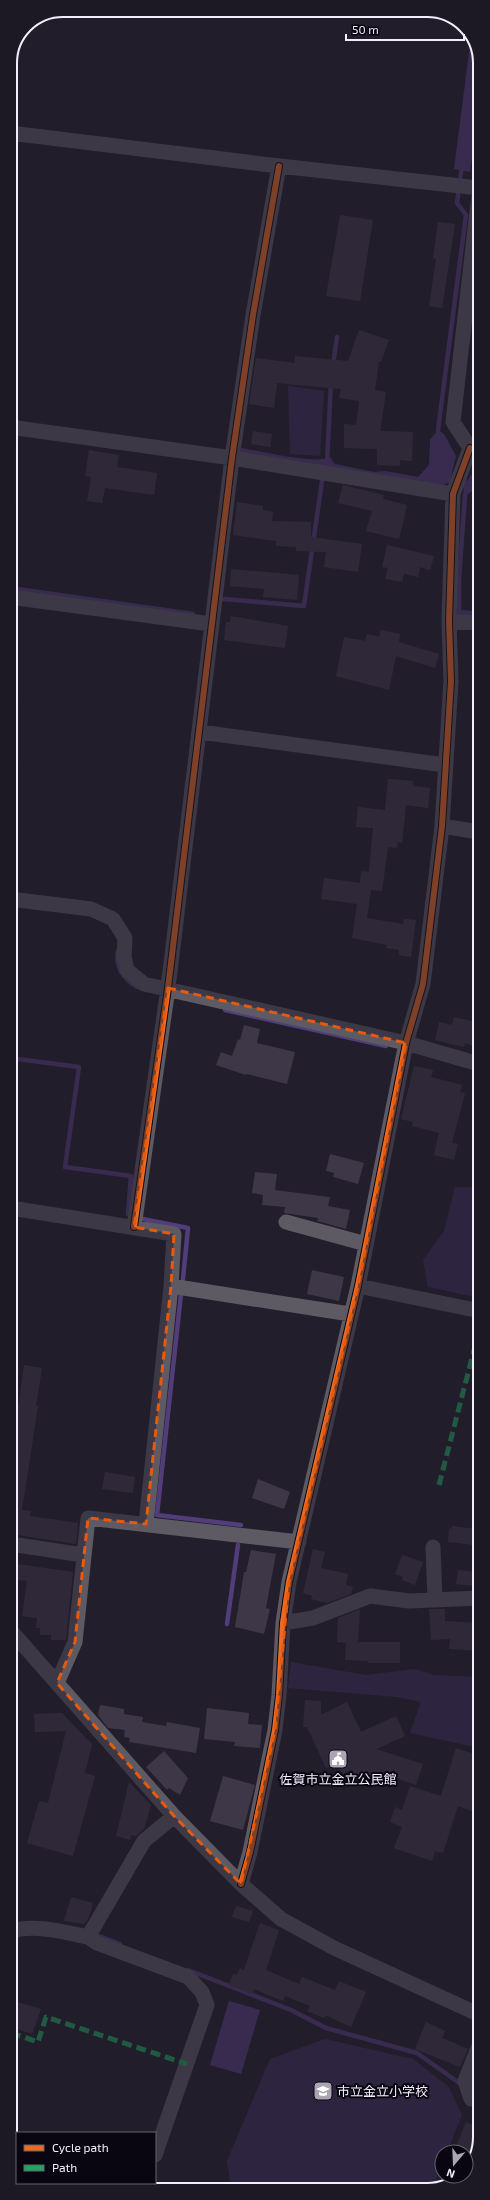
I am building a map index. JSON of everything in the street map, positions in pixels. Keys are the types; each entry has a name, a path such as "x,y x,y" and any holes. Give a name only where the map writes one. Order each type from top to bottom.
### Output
{"street":[{"path":"17,134 279,166 466,186"},
{"path":"134,1227 168,988 232,458 253,315 279,166"},
{"path":"473,249 454,422 473,448"},
{"path":"17,428 232,458 453,494"},
{"path":"241,1884 250,1852 275,1730 280,1695 283,1623 289,1582 350,1314 358,1286 406,1043 423,984 442,826 451,681 449,621 453,494 459,473 473,451"},
{"path":"17,598 211,624"},
{"path":"449,621 473,623"},
{"path":"200,732 445,765"},
{"path":"442,826 473,831"},
{"path":"17,900 92,909 113,919 125,938 124,956 127,970 144,984 168,988 406,1043 473,1062"},
{"path":"17,1209 174,1234 171,1286 146,1524"},
{"path":"286,1222 366,1244"},
{"path":"171,1286 350,1314"},
{"path":"358,1286 473,1310"},
{"path":"57,1683 75,1642 88,1518 299,1542"},
{"path":"17,1545 83,1555"},
{"path":"433,1547 435,1599"},
{"path":"283,1623 313,1618 370,1596 410,1601 473,1598"},
{"path":"17,1638 174,1816 241,1884 281,1919 334,1948 473,2012"},
{"path":"88,1937 144,1841 174,1816"},
{"path":"17,1930 57,1930 88,1937 97,1943 188,1977 202,1992 207,2005 156,2151"},
{"path":"471,2099 464,2082 473,2060"}],"highlighted area":[{"path":"168,988 406,1043 358,1286 289,1582 275,1730 241,1884 174,1816 57,1683 75,1642 88,1518 146,1524 171,1286 174,1234 134,1227"}],"shaded area":[{"path":"470,45 473,63 473,150 470,172 454,169"},
{"path":"288,386 324,391 320,456 290,454"},
{"path":"438,430 444,434 456,456 451,477 467,481 471,475 473,476 473,491 463,495 464,488 448,483 437,487 240,452 242,448 301,458 323,459 330,457 335,464 374,472 385,471 418,477 429,465 430,440"},
{"path":"455,1187 473,1187 473,1297 428,1287 423,1260 444,1231"},
{"path":"291,1662 366,1675 415,1669 434,1675 473,1677 473,1746 410,1733 421,1702 397,1697 288,1688"},
{"path":"229,2001 260,2010 241,2074 210,2065"},
{"path":"325,2039 413,2059 449,2087 462,2115 450,2144 434,2144 434,2182 230,2183 227,2161 270,2059"}],"building":[{"path":"340,215 373,220 360,301 326,296"},
{"path":"438,222 455,224 442,308 429,306 436,259 433,258"},
{"path":"359,330 389,340 381,362 379,361 375,390 386,392 380,431 413,432 412,461 400,460 400,466 377,465 377,449 344,448 344,424 356,425 359,401 339,398 341,389 277,383 274,408 249,404 256,358 295,363 295,356 348,361"},
{"path":"253,431 272,434 270,447 251,444"},
{"path":"89,450 119,455 117,467 157,473 154,495 105,488 102,503 87,501 91,477 85,476"},
{"path":"343,485 384,495 383,499 407,505 399,539 366,531 372,511 338,503"},
{"path":"237,502 263,506 263,510 273,512 272,521 311,522 311,537 362,544 358,572 324,567 326,552 296,551 296,547 276,546 276,541 233,535"},
{"path":"387,545 434,556 430,570 420,567 418,577 404,574 402,582 385,579 388,568 382,567"},
{"path":"231,569 299,575 297,600 263,597 264,589 230,586"},
{"path":"231,616 288,626 285,648 224,640 226,622 230,622"},
{"path":"381,630 400,634 399,642 439,654 435,668 396,656 389,690 336,676 344,637 365,641 367,634 379,637"},
{"path":"388,779 413,781 413,786 430,788 428,808 406,805 402,843 398,842 397,848 388,847 382,891 371,890 367,918 403,924 404,919 416,920 411,957 399,955 399,950 386,948 387,945 352,938 357,904 321,899 324,878 360,883 361,871 369,872 373,828 356,827 358,807 385,810"},
{"path":"454,1017 473,1022 473,1046 465,1043 464,1047 435,1040 439,1022 452,1025"},
{"path":"244,1025 260,1029 257,1043 295,1052 287,1084 246,1075 216,1065 221,1052 232,1056 238,1039 240,1040"},
{"path":"414,1066 433,1070 431,1077 462,1085 460,1092 465,1093 452,1143 458,1144 454,1160 434,1155 439,1133 412,1126 413,1122 401,1119"},
{"path":"330,1154 364,1163 358,1184 333,1177 334,1173 326,1171"},
{"path":"255,1172 277,1174 275,1190 330,1197 328,1206 350,1210 346,1229 317,1221 318,1218 284,1213 285,1207 262,1205 263,1195 252,1193"},
{"path":"312,1270 344,1277 339,1301 307,1294"},
{"path":"24,1365 42,1368 36,1406 38,1406 22,1510 31,1511 30,1516 78,1523 76,1544 17,1535 17,1403 19,1403"},
{"path":"105,1472 135,1477 133,1493 102,1489"},
{"path":"258,1479 290,1492 284,1509 252,1498"},
{"path":"452,1526 473,1529 473,1545 448,1542 449,1528 452,1529"},
{"path":"313,1549 325,1552 321,1568 348,1574 346,1585 353,1587 351,1594 327,1603 311,1599 312,1596 303,1593"},
{"path":"251,1550 276,1554 266,1608 270,1609 264,1634 235,1627 244,1572 246,1572"},
{"path":"402,1555 423,1562 415,1585 402,1580 403,1577 395,1574"},
{"path":"17,1564 73,1572 66,1640 51,1640 51,1635 40,1635 40,1628 36,1628 37,1618 22,1616 27,1581 17,1580"},
{"path":"458,1570 473,1572 473,1586 456,1584"},
{"path":"360,1609 358,1642 400,1642 400,1663 368,1663 368,1661 345,1660 346,1643 337,1642 338,1618"},
{"path":"429,1609 445,1609 445,1621 473,1623 473,1651 449,1649 450,1639 431,1640"},
{"path":"305,1700 321,1701 321,1715 347,1702 361,1732 396,1716 405,1736 376,1749 423,1764 416,1785 384,1774 360,1786 352,1770 342,1774 337,1763 326,1768 307,1727 303,1727"},
{"path":"100,1705 124,1709 124,1714 143,1717 142,1722 166,1726 167,1722 200,1728 196,1753 129,1742 130,1738 124,1737 125,1730 108,1728 98,1715"},
{"path":"207,1708 249,1713 248,1724 262,1725 260,1748 234,1746 235,1742 204,1739"},
{"path":"62,1713 92,1744 85,1773 95,1776 73,1856 27,1843 39,1801 48,1803 66,1731 35,1732 34,1714"},
{"path":"456,1748 473,1754 473,1812 458,1806 443,1853 435,1851 432,1861 394,1848 402,1827 390,1822 395,1807 402,1810 410,1786 441,1796"},
{"path":"164,1751 188,1778 180,1795 169,1788 167,1790 146,1767"},
{"path":"223,1776 255,1785 243,1830 210,1821"},
{"path":"129,1782 151,1805 144,1829 136,1836 131,1835 130,1840 116,1836"},
{"path":"71,1897 93,1903 89,1917 84,1924 64,1921"},
{"path":"236,1906 253,1911 249,1922 232,1917"},
{"path":"260,1923 279,1930 266,1970 299,1984 302,1977 335,1990 339,1981 366,1992 351,2027 325,2015 324,2018 307,2011 310,2006 285,1996 283,2001 254,1989 252,1994 229,1985 233,1974 237,1975 240,1968 244,1970"},
{"path":"17,2002 41,2009 32,2034 17,2029"},
{"path":"426,2022 445,2031 442,2038 468,2049 460,2067 415,2049"},
{"path":"466,2122 473,2125 473,2143 457,2144"}],"waterway":[{"path":"438,430 466,215 457,203 462,165"},
{"path":"333,365 337,337"},
{"path":"327,463 331,382"},
{"path":"224,599 304,606 322,481"},
{"path":"465,495 459,579 459,612 473,613"},
{"path":"17,589 193,614"},
{"path":"118,951 117,957 119,967 124,976 137,987"},
{"path":"225,1010 386,1046"},
{"path":"17,1059 79,1067 65,1167 131,1176 128,1214"},
{"path":"143,1219 188,1228 183,1279"},
{"path":"181,1294 157,1515 241,1525"},
{"path":"227,1624 238,1545"},
{"path":"99,1936 120,1944"},
{"path":"188,1970 291,2010 326,2028 417,2053 462,2085"}],"marked path":[{"path":"439,1485 473,1354"},
{"path":"17,2035 38,2042 46,2017 187,2064"}],"cycle path":[{"path":"134,1227 168,988 232,458 253,315 279,166"},
{"path":"241,1884 250,1852 275,1730 279,1695 283,1623 289,1582 358,1286 406,1043 423,984 442,826 451,681 449,621 453,494 470,448"}],"place":[{"name":"佐賀市立金立公民館","path":"338,1759"},
{"name":"市立金立小学校","path":"323,2091"}]}
